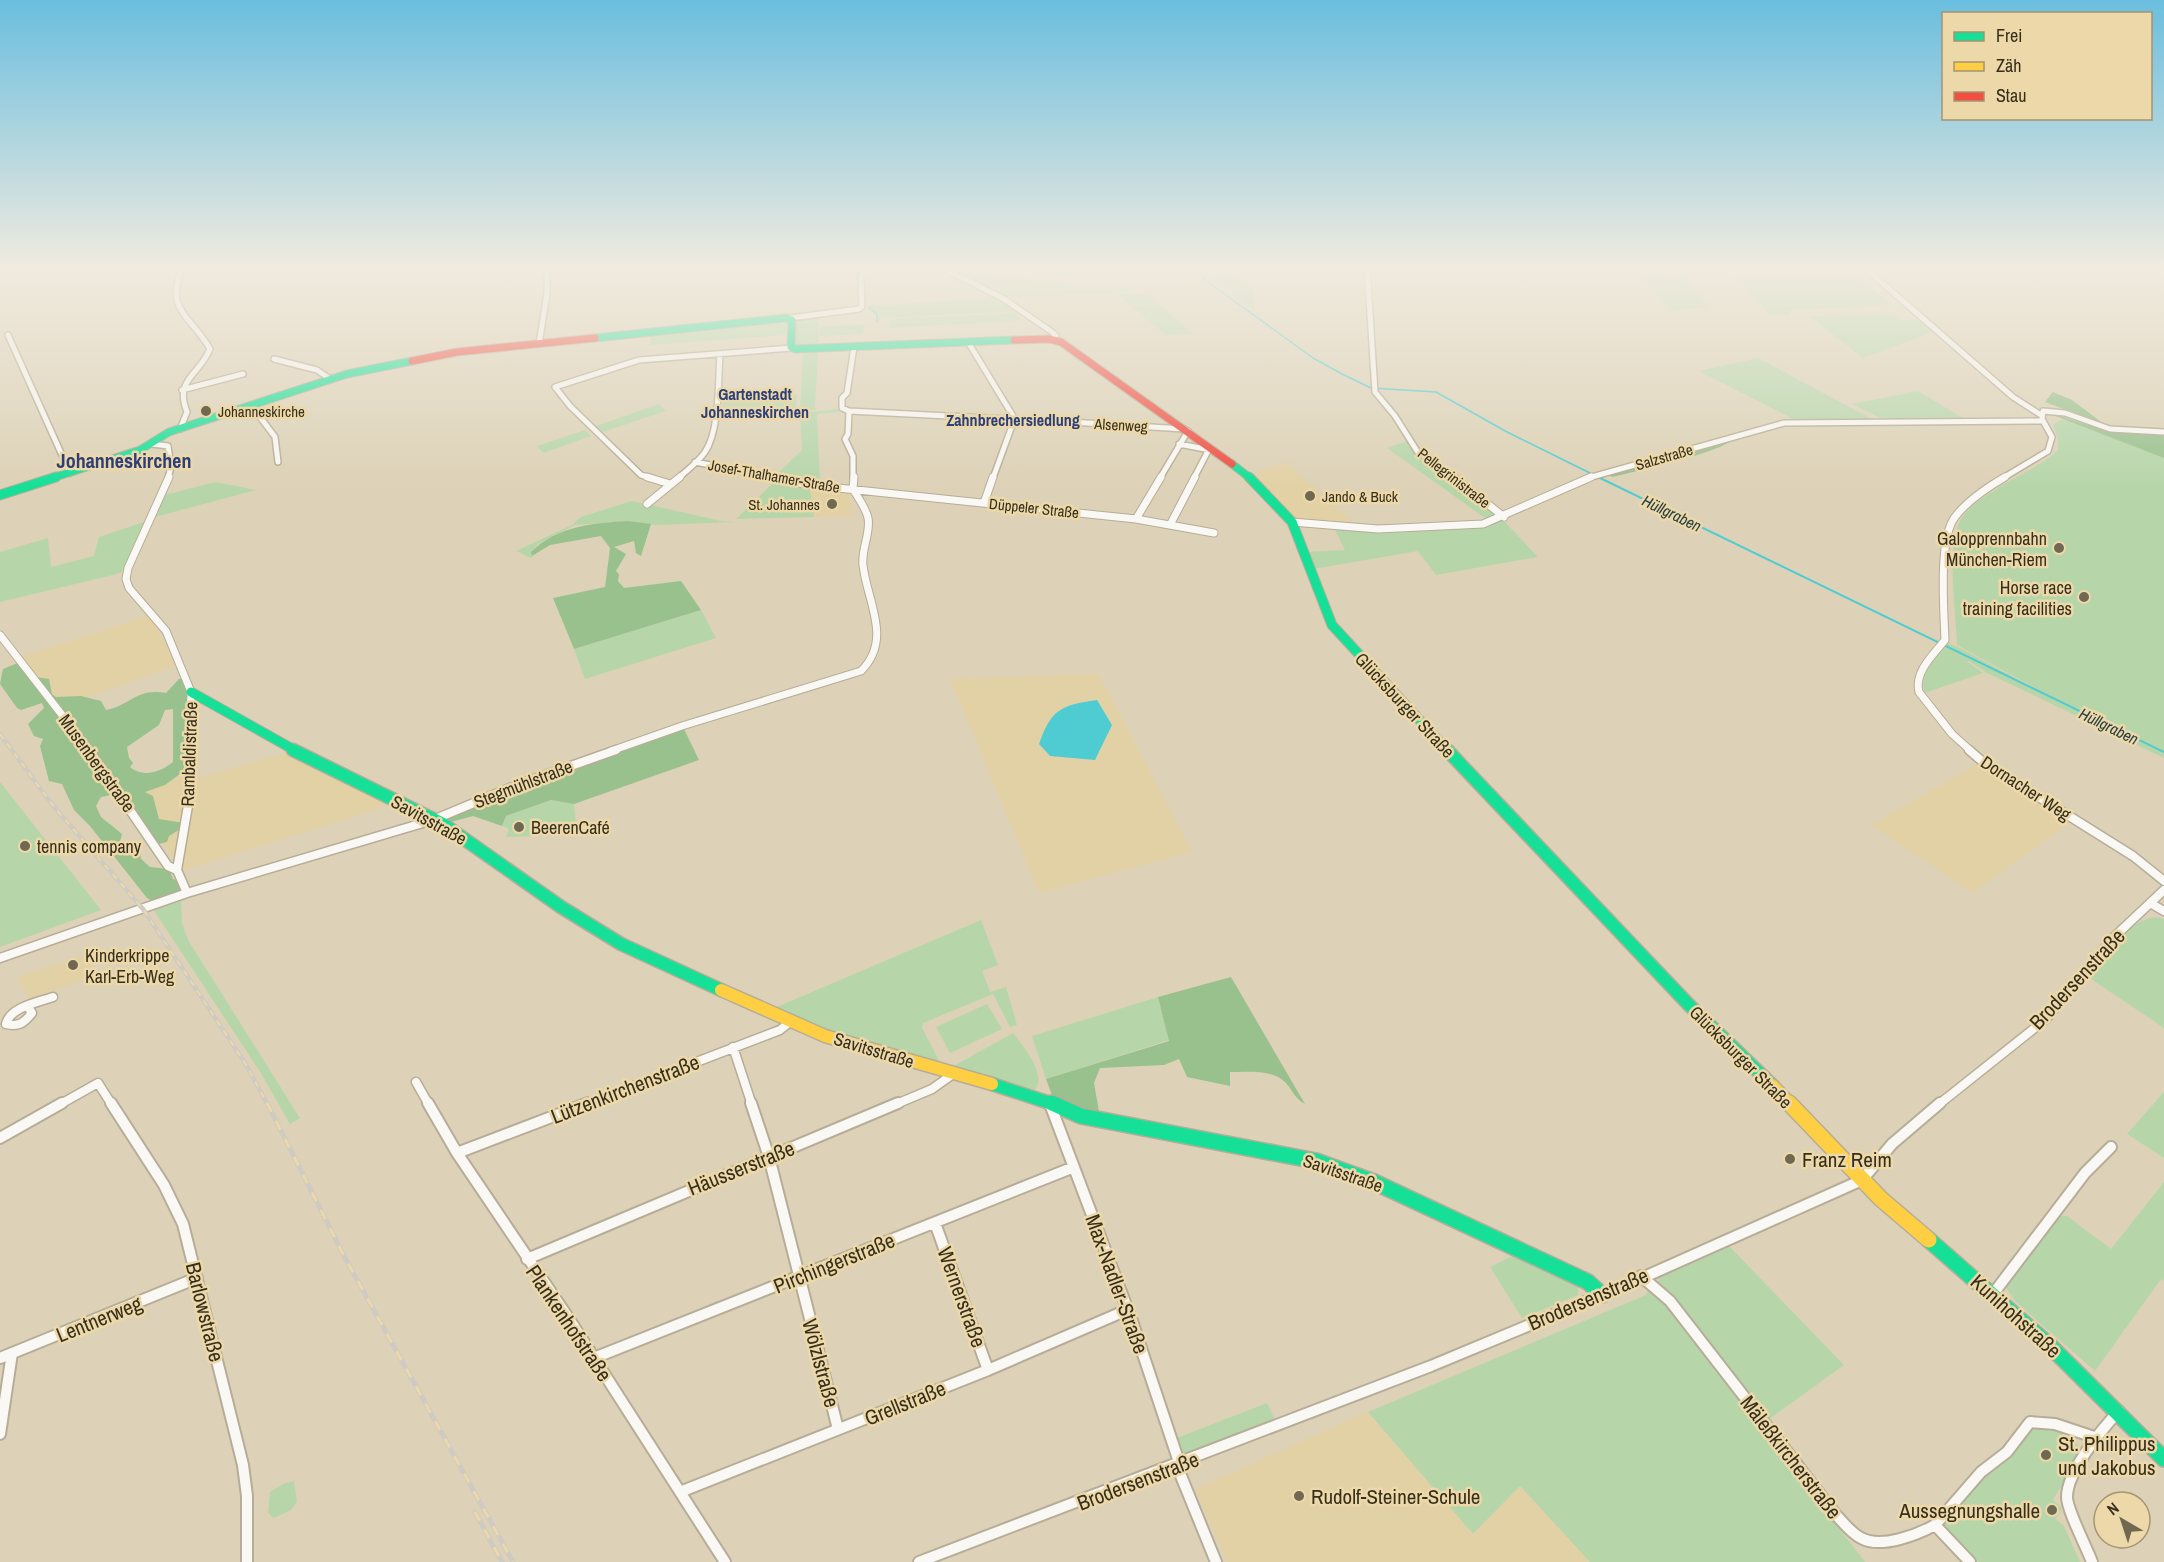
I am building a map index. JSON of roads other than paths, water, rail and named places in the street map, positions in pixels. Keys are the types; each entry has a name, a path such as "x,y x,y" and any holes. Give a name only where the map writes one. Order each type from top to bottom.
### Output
{"street":[{"path":"10,340 70,473"},
{"path":"180,429 187,412 182,403 182,390 186,380 205,360 210,349 205,340"},
{"path":"539,344 540,340"},
{"path":"0,495 140,450 164,434 336,377 443,354 579,340"},
{"path":"792,340 792,348"},
{"path":"670,484 641,475 575,411 555,387 562,382 639,360 792,348 1054,340"},
{"name":"Glücksburger Straße","path":"1054,340 1066,344 1247,476 1292,522 1323,607 1346,642 1621,935 1689,1005 1742,1054 1862,1180"},
{"name":"Pellegrinistraße","path":"1372,340 1375,387 1417,451 1447,470 1474,496 1504,517"},
{"path":"1948,340 2042,418 2046,410 2104,428 2164,432"},
{"path":"968,342 1011,420 984,503"},
{"path":"853,489 855,471 850,443 846,439 849,411 842,408 842,399 847,393 854,347"},
{"path":"647,504 695,462 709,445 715,416 720,354"},
{"path":"274,359 336,377"},
{"path":"182,390 243,374"},
{"path":"251,405 275,437 278,462"},
{"name":"Alsenweg","path":"849,411 1186,430"},
{"name":"Salzstraße","path":"1292,522 1378,529 1483,524 1596,476 1784,423 2042,418"},
{"name":"Dornacher Weg","path":"2042,418 2052,436 2048,451 1987,488 1955,516 1949,527 1943,574 1942,644 1922,669 1917,684 1924,701 1952,734 1983,762 2133,856 2164,881"},
{"path":"1136,519 1186,430"},
{"name":"Rambaldistraße","path":"152,444 166,444 171,454 171,467 128,568 126,579 133,594 166,632 191,692 190,794 177,870"},
{"path":"1171,523 1210,450 1179,444"},
{"name":"Josef-Thalhamer-Straße","path":"695,462 809,485 853,489"},
{"name":"Düppeler Straße","path":"853,489 1171,523 1214,533"},
{"name":"Stegmühlstraße","path":"0,958 186,893 433,820 517,785 649,738 846,677 869,666 877,652 879,637 865,586 862,556 869,519 853,489"},
{"name":"Musenbergstraße","path":"0,635 98,762 168,867 177,870 186,893"},
{"name":"Savitsstraße","path":"191,692 297,752 442,824 561,907 621,944 790,1022 825,1036 1038,1098 1081,1116 1118,1125 1316,1161 1402,1195 1588,1282 1602,1295"},
{"name":"Brodersenstraße","path":"919,1562 1178,1466 1602,1295 1862,1180 1892,1144 1984,1066 2046,1019 2113,938 2164,890"},
{"path":"2150,903 2164,911"},
{"path":"28,1007 32,1010 31,1016 20,1025 8,1026 4,1017 19,1009 53,998"},
{"name":"Lützenkirchenstraße","path":"458,1153 780,1030 790,1022"},
{"name":"Wölzlstraße","path":"733,1047 769,1157 838,1429"},
{"name":"Häusserstraße","path":"527,1259 932,1089 952,1074"},
{"name":"Plankenhofstraße","path":"416,1082 458,1153 594,1358 724,1562"},
{"name":"Barlowstraße","path":"0,1138 98,1083 164,1185 183,1224 243,1465 247,1496 247,1562"},
{"name":"Max-Nadler-Straße","path":"1050,1104 1127,1310 1178,1466 1216,1562"},
{"path":"1993,1294 2085,1173 2111,1147"},
{"name":"Pirchingerstraße","path":"594,1358 1074,1167"},
{"name":"Kunihohstraße","path":"1862,1180 1993,1294 2119,1411 2164,1459"},
{"name":"Wernerstraße","path":"935,1223 988,1370"},
{"name":"Mäleßkircherstraße","path":"1641,1276 1670,1301 1836,1515 1855,1534 1866,1540 1908,1537 1935,1525"},
{"name":"Lentnerweg","path":"0,1358 197,1278"},
{"name":"Grellstraße","path":"680,1492 988,1370 1127,1310"},
{"path":"0,1434 12,1353"},
{"path":"2092,1562 2067,1497 2070,1484 2094,1437 2119,1411"},
{"path":"1970,1562 1935,1525 1981,1472 2007,1452 2030,1422 2055,1424 2094,1437"}],"water":[{"path":"1097,700 1112,725 1095,760 1050,756 1039,744 1053,716 1074,704"}],"waterway":[{"name":"Hüllgraben","path":"1288,340 1313,358 1371,388 1436,392 1507,432 1592,474"},
{"name":"Hüllgraben","path":"1601,478 1598,477 2164,752"}],"railway":[{"path":"0,734 54,807 143,909 245,1063 268,1105"},
{"path":"267,1103 344,1256 513,1562"},
{"path":"475,1512 502,1562"}],"place":[{"name":"Johanneskirche","path":"206,411"},
{"name":"Jando & Buck","path":"1310,496"},
{"name":"St. Johannes","path":"832,504"},
{"name":"Galopprennbahn München-Riem","path":"2059,548"},
{"name":"Horse race training facilities","path":"2084,597"},
{"name":"BeerenCafé","path":"519,827"},
{"name":"tennis company","path":"25,846"},
{"name":"Kinderkrippe Karl-Erb-Weg","path":"73,965"},
{"name":"Franz Reim","path":"1790,1159"},
{"name":"St. Philippus und Jakobus","path":"2046,1455"},
{"name":"Rudolf-Steiner-Schule","path":"1299,1496"},
{"name":"Aussegnungshalle","path":"2052,1510"}],"district":[{"name":"Gartenstadt Johanneskirchen","path":"755,403"},
{"name":"Zahnbrechersiedlung","path":"1013,420"},
{"name":"Johanneskirchen","path":"124,460"}]}
